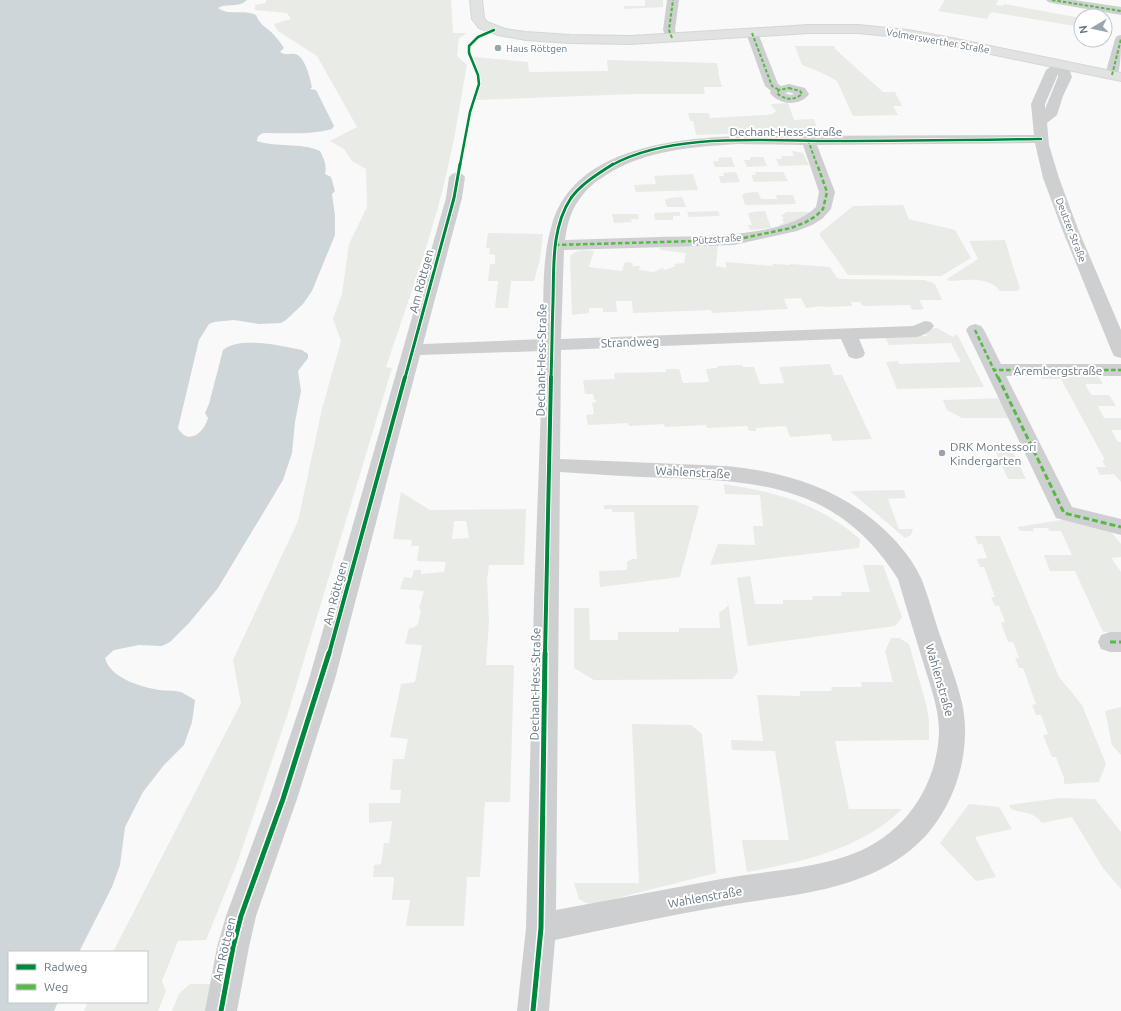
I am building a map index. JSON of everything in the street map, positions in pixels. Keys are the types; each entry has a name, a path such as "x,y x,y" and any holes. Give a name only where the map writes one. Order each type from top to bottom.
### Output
{"street":[{"name":"Volmerswerther Straße","path":"476,0 480,22 482,25 494,30 526,36 570,39 631,40 835,28 880,30 947,41 1117,76"},
{"path":"672,0 669,30 672,38"},
{"path":"1052,0 1121,11"},
{"path":"752,33 772,86 779,90"},
{"path":"1117,76 1121,39"},
{"path":"1041,131 1050,115 1056,96 1065,77 1062,65"},
{"name":"Dechant-Hess-Straße","path":"533,1011 540,928 551,344 555,245 562,213 578,190 601,172 625,160 661,149 690,144 1041,131"},
{"name":"Deutzer Straße","path":"1041,131 1056,192 1117,335 1121,352"},
{"name":"Pützstraße","path":"555,245 734,240 792,228 806,222 822,209 826,200 827,192 808,140"},
{"name":"Am Röttgen","path":"221,1011 233,947 241,916 283,799 322,679 454,198 457,178"},
{"name":"Strandweg","path":"412,350 917,331 925,326"},
{"name":"Arembergstraße","path":"975,330 1064,513 1120,528"},
{"path":"847,334 856,353"},
{"name":"Arembergstraße","path":"994,370 1121,370"},
{"name":"Wahlenstraße","path":"540,928 726,892 798,881 848,869 880,855 908,834 935,801 945,779 953,739 949,703 909,578 899,560 888,547 872,530 847,512 805,490 762,478 712,473 549,465"}],"shaded area":[{"path":"0,0 247,0 241,4 218,8 227,12 247,12 256,15 260,22 271,32 284,48 280,52 295,54 302,59 310,78 312,87 310,89 316,90 334,126 332,129 315,132 264,133 260,135 257,141 312,148 320,151 324,159 325,174 331,177 335,191 332,194 335,216 335,235 312,291 303,304 286,320 281,323 259,324 234,320 209,324 199,340 178,428 186,436 191,437 199,433 206,423 208,418 205,413 209,404 223,350 240,344 261,343 302,350 308,354 308,358 298,371 301,391 295,422 292,453 283,480 218,588 189,623 170,642 162,646 139,645 114,650 105,658 113,671 135,684 152,689 181,692 195,700 192,722 184,745 164,765 143,792 125,827 120,865 112,887 80,951 8,951 8,1003 58,1003 54,1011 0,1011"},
{"path":"266,0 451,0 453,33 467,33 459,38 457,56 467,65 457,123 437,211 386,367 392,368 287,716 238,861 206,940 178,941 162,981 166,991 158,1011 84,1011 88,1003 148,1003 148,951 114,951 241,703 233,660 298,521 322,409 341,341 333,319 342,294 349,244 367,207 366,169 352,161 344,149 330,141 357,127 317,56 278,31 274,24 291,19 287,13 255,10 255,5 266,3"},
{"path":"645,0 663,0 663,7 624,9 624,6 645,6"},
{"path":"945,0 998,0 996,5 1003,6 1004,4 1073,17 1073,26 991,12 987,19 938,11"},
{"path":"795,46 835,46 835,49 883,92 895,92 902,106 893,106 898,115 853,116 837,81 802,65"},
{"path":"474,57 528,62 529,72 608,71 607,60 717,63 722,87 703,87 705,94 636,94 477,100 481,82"},
{"path":"788,103 794,120 814,119 818,131 696,135 693,121 690,121 688,113 709,113 710,118 766,115 774,114 774,112 777,111 771,104"},
{"path":"792,151 803,153 809,165 779,166 776,159 782,159 781,156 794,156"},
{"path":"731,157 735,167 715,167 713,161 719,161 718,158"},
{"path":"750,157 763,157 767,166 747,167 744,160 750,160"},
{"path":"736,172 740,182 721,183 719,176 724,176 723,173"},
{"path":"755,172 783,172 788,181 754,182 751,175 756,175"},
{"path":"693,174 698,190 636,192 634,185 656,184 654,176"},
{"path":"758,192 761,199 777,199 776,195 793,195 796,204 745,205 742,195 745,193"},
{"path":"682,197 686,207 667,207 665,200"},
{"path":"903,205 909,219 955,230 971,258 941,276 848,275 819,234 853,206"},
{"path":"718,211 720,216 689,217 687,212"},
{"path":"765,211 771,228 750,230 748,225 752,225 748,214 752,212"},
{"path":"680,212 680,216 673,216 673,220 655,220 654,213"},
{"path":"786,212 811,213 780,227 779,225 784,223 782,219 784,217 781,216"},
{"path":"612,214 638,214 639,219 631,219 632,222 614,223"},
{"path":"488,233 543,234 540,259 534,281 511,281 508,308 495,308 498,281 488,281 490,264 495,264 495,255 489,254 490,248 486,248"},
{"path":"1005,240 1020,289 1017,291 1000,291 995,286 984,281 950,281 947,279 978,259 969,241"},
{"path":"718,244 716,266 726,268 726,262 772,266 773,264 790,264 830,267 837,278 842,279 925,280 935,284 942,300 919,300 924,309 912,310 910,305 863,306 860,302 851,302 852,306 823,306 806,308 801,298 784,299 788,309 712,313 711,310 633,313 632,301 616,301 617,312 603,312 603,308 589,308 589,313 572,315 570,256 578,251 594,251 589,267 622,271 625,262 633,263 632,266 640,266 639,270 654,272 662,268 665,270 676,266 674,264 684,263 686,253 660,250 661,246"},
{"path":"937,328 953,337 957,334 984,387 897,389 886,362 898,361 899,364 961,362 951,343 889,345 885,337 927,336 924,329"},
{"path":"830,364 834,375 842,375 872,439 833,441 830,434 790,437 786,426 756,428 756,431 749,431 747,426 707,428 706,425 665,427 664,424 629,426 628,423 588,425 586,415 594,414 592,403 596,402 596,400 594,400 593,394 585,394 583,380 615,379 614,373 666,372 666,369 679,369 683,383 709,382 706,369 717,368 717,366 742,365 743,367 754,367 760,384 784,383 779,367"},
{"path":"1039,374 1097,374 1103,384 1085,384 1091,395 1109,395 1116,406 1098,406 1104,418 1121,418 1121,430 1111,430 1118,442 1121,442 1121,482 1114,474 1100,475 1096,467 1106,467 1102,461 1105,460 1061,379 1042,379"},
{"path":"1005,398 1010,418 962,418 947,410 943,400"},
{"path":"992,444 1009,444 1026,479 1008,479"},
{"path":"724,484 762,491 796,501 813,508 845,527 860,539 859,548 710,565 718,544 755,545 753,526 763,526 760,495 725,494"},
{"path":"904,490 906,498 888,499 899,529 913,529 911,535 905,538 850,491"},
{"path":"401,492 430,510 526,509 524,565 489,565 487,580 489,621 486,665 514,665 510,802 485,802 480,877 467,877 464,926 406,926 410,900 392,900 394,877 373,877 374,865 381,864 384,843 389,843 392,821 369,823 369,803 400,803 401,790 390,790 393,759 404,759 408,739 390,737 401,684 415,682 422,645 405,644 409,628 413,628 418,624 421,610 419,608 424,591 400,589 404,577 412,578 414,570 421,570 421,574 444,572 446,562 417,561 419,546 411,546 412,540 393,539","holes":["454,521 466,521 469,538 452,539"]},
{"path":"604,505 699,506 680,577 600,587 599,571 627,570 627,562 632,559 637,559 634,512 612,512 612,509 604,509"},
{"path":"1067,519 1111,532 1121,544 1121,557 1111,558 1121,572 1121,632 1103,632 1075,571 1050,571 1044,555 1072,555 1061,531 1049,531 1048,528 1033,528 1034,531 1021,531 1017,527"},
{"path":"975,536 1000,536 1059,677 1082,705 1106,764 1099,782 1064,784 1064,778 1056,757 1052,757 1043,735 1048,734 1041,715 1036,715 1032,705 1036,704 1023,668 1019,668 1015,658 1019,658 1013,642 1008,642 1001,623 1005,622 999,606 995,606 991,597 995,597 984,567 980,567 977,559 987,558 982,544 978,544"},
{"path":"863,565 883,565 902,617 895,626 748,646 737,578 750,576 755,604 783,604 783,600 813,600 812,596 842,596 841,592 870,592"},
{"path":"727,595 738,672 732,679 594,680 574,668 574,608 589,608 590,640 618,640 618,632 679,632 679,628 720,628 719,613 728,606"},
{"path":"891,638 899,638 909,644 926,704 929,720 929,740 835,741 849,809 902,809 886,823 850,844 830,852 788,864 747,872 742,840 789,840 775,751 732,750 731,740 763,741 757,695 800,696 800,691 832,691 831,687 862,687 861,682 893,682 885,651"},
{"path":"1121,707 1121,755 1112,745 1105,711"},
{"path":"632,724 691,725 702,734 716,873 593,904 586,903 579,899 574,883 639,883"},
{"path":"1060,798 1095,799 1121,832 1121,889 1103,868 1072,817 1042,823 1039,819 1028,813 1011,809 1009,805"},
{"path":"969,804 999,807 1012,829 975,837 996,877 976,881 940,843"},
{"path":"190,984 212,984 206,1011 172,1011 179,994"}],"marked path":[{"path":"672,38 669,30 673,0"},
{"path":"1052,0 1121,11"},
{"path":"752,33 772,86 779,90"},
{"path":"1112,75 1121,39"},
{"path":"789,88 800,91 802,94 796,98 790,99 777,93 779,90 789,88"},
{"path":"555,245 734,240 791,228 806,222 816,216 823,209 827,192 808,140"},
{"path":"975,330 994,370"},
{"path":"1121,370 994,370 1064,513 1121,527"},
{"path":"1110,642 1121,642"}],"cycle path":[{"path":"221,1011 233,947 241,916 283,799 322,679 454,198 470,112 479,84 478,75 469,53 469,46 478,37 494,30"},
{"path":"533,1011 541,928 546,600 554,264 556,240 566,208 579,189 588,180 614,164 642,153 673,146 738,140 832,141 1041,139"}],"place":[{"name":"Haus Röttgen","path":"498,48"},
{"name":"DRK Montessori Kindergarten","path":"942,453"}]}
